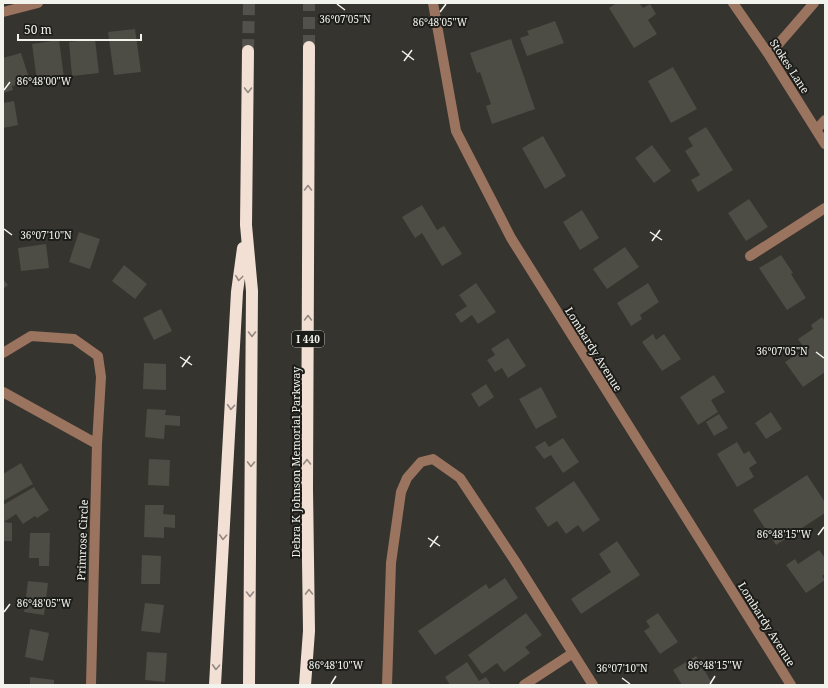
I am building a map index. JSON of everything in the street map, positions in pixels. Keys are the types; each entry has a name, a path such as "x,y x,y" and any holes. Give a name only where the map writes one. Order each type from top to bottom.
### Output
{"highway":[{"name":"Debra K Johnson Memorial Parkway","path":"305,685 309,631 307,488 309,47"},
{"path":"248,51 246,225 252,291 249,685"},
{"path":"215,685 237,292 246,225"},
{"path":"309,631 312,685"}],"street":[{"path":"3,12 38,3"},
{"name":"Lombardy Avenue","path":"433,3 456,132 511,238 791,685"},
{"name":"Stokes Lane","path":"733,3 769,55 825,144"},
{"path":"769,55 814,3"},
{"path":"816,130 825,120"},
{"path":"750,256 825,208"},
{"name":"Primrose Circle","path":"3,353 31,336 74,339 98,356 101,377 97,444 91,685"},
{"path":"3,392 97,444"},
{"path":"387,685 391,562 401,492 406,478 421,462 433,459 460,478 593,685"},
{"path":"524,685 573,653"}],"building":[{"path":"614,3 639,3 643,8 650,4 656,14 648,20 657,34 634,48 609,8 615,4"},
{"path":"555,21 564,43 527,56 520,38 529,35 527,31"},
{"path":"135,29 141,72 114,75 108,32"},
{"path":"95,39 99,73 72,76 69,42"},
{"path":"511,39 535,109 492,124 486,106 491,104 480,72 477,73 470,53"},
{"path":"59,40 64,78 37,81 32,44"},
{"path":"21,53 30,81 12,86 13,90 3,93 3,58"},
{"path":"673,67 697,109 671,123 648,81"},
{"path":"14,101 18,125 3,128 3,103"},
{"path":"706,127 733,170 698,192 691,180 700,175 685,151 693,146 688,138"},
{"path":"543,136 566,176 545,189 522,148"},
{"path":"652,145 671,171 654,183 635,158"},
{"path":"749,199 768,227 746,241 728,213"},
{"path":"422,205 437,230 444,226 462,254 442,266 422,233 415,238 402,217"},
{"path":"582,210 599,238 580,250 563,222"},
{"path":"79,232 100,239 90,269 69,262"},
{"path":"46,244 49,268 21,271 18,248"},
{"path":"625,247 639,267 607,289 593,269"},
{"path":"781,255 793,273 791,274 806,298 787,310 759,268"},
{"path":"124,265 147,284 135,299 112,281"},
{"path":"3,279 8,285 3,289"},
{"path":"476,283 496,312 478,324 472,315 461,323 455,314 467,306 459,295"},
{"path":"648,283 659,302 640,315 642,319 631,326 617,303"},
{"path":"161,309 172,331 154,340 143,318"},
{"path":"822,317 825,321 825,372 803,387 785,362 805,349 798,339 813,329 811,325"},
{"path":"653,334 656,340 664,334 681,359 662,371 642,342"},
{"path":"508,338 526,366 508,378 502,368 495,372 487,360 495,355 491,349"},
{"path":"144,363 166,364 166,390 143,389"},
{"path":"714,375 725,392 711,400 718,412 698,425 680,397"},
{"path":"486,384 494,397 479,407 471,394"},
{"path":"541,387 557,417 536,429 519,399"},
{"path":"147,409 166,410 165,415 180,416 180,426 165,425 164,439 145,437"},
{"path":"771,412 782,429 766,439 755,423"},
{"path":"719,414 728,428 714,436 706,422"},
{"path":"563,438 579,462 563,473 551,455 544,459 535,447 545,441 549,447"},
{"path":"737,442 744,454 749,451 757,463 749,468 754,477 737,487 717,454"},
{"path":"149,459 170,460 169,486 148,485"},
{"path":"21,463 33,484 3,501 3,474"},
{"path":"807,475 825,502 825,513 776,545 753,510"},
{"path":"574,481 600,520 583,532 578,525 566,534 557,521 548,527 535,508"},
{"path":"34,487 49,510 37,518 35,516 23,524 16,514 4,522 12,523 12,541 3,541 3,505"},
{"path":"145,505 164,505 163,514 175,515 175,528 164,527 164,538 144,537"},
{"path":"30,533 50,533 49,566 39,566 39,558 29,558"},
{"path":"617,541 640,575 581,614 571,599 611,572 599,554"},
{"path":"819,550 825,558 825,574 822,576 825,580 806,593 786,565 795,559 798,564"},
{"path":"142,555 161,556 160,584 141,584"},
{"path":"505,578 518,598 435,655 418,631 486,584 489,589"},
{"path":"28,581 48,583 44,615 24,612"},
{"path":"145,603 164,605 160,633 141,631"},
{"path":"526,613 542,635 525,647 530,653 504,672 497,663 482,674 468,655"},
{"path":"658,613 678,642 660,654 644,631 650,627 646,621"},
{"path":"30,629 49,633 43,661 25,657"},
{"path":"147,652 167,653 165,682 145,680"},
{"path":"696,656 713,685 682,685 673,670"},
{"path":"467,662 479,681 486,677 491,685 450,685 445,677"},
{"path":"30,677 54,680 54,685 30,685"}],"tunnel":[{"path":"248,51 249,3"},
{"path":"309,3 309,47"}]}
